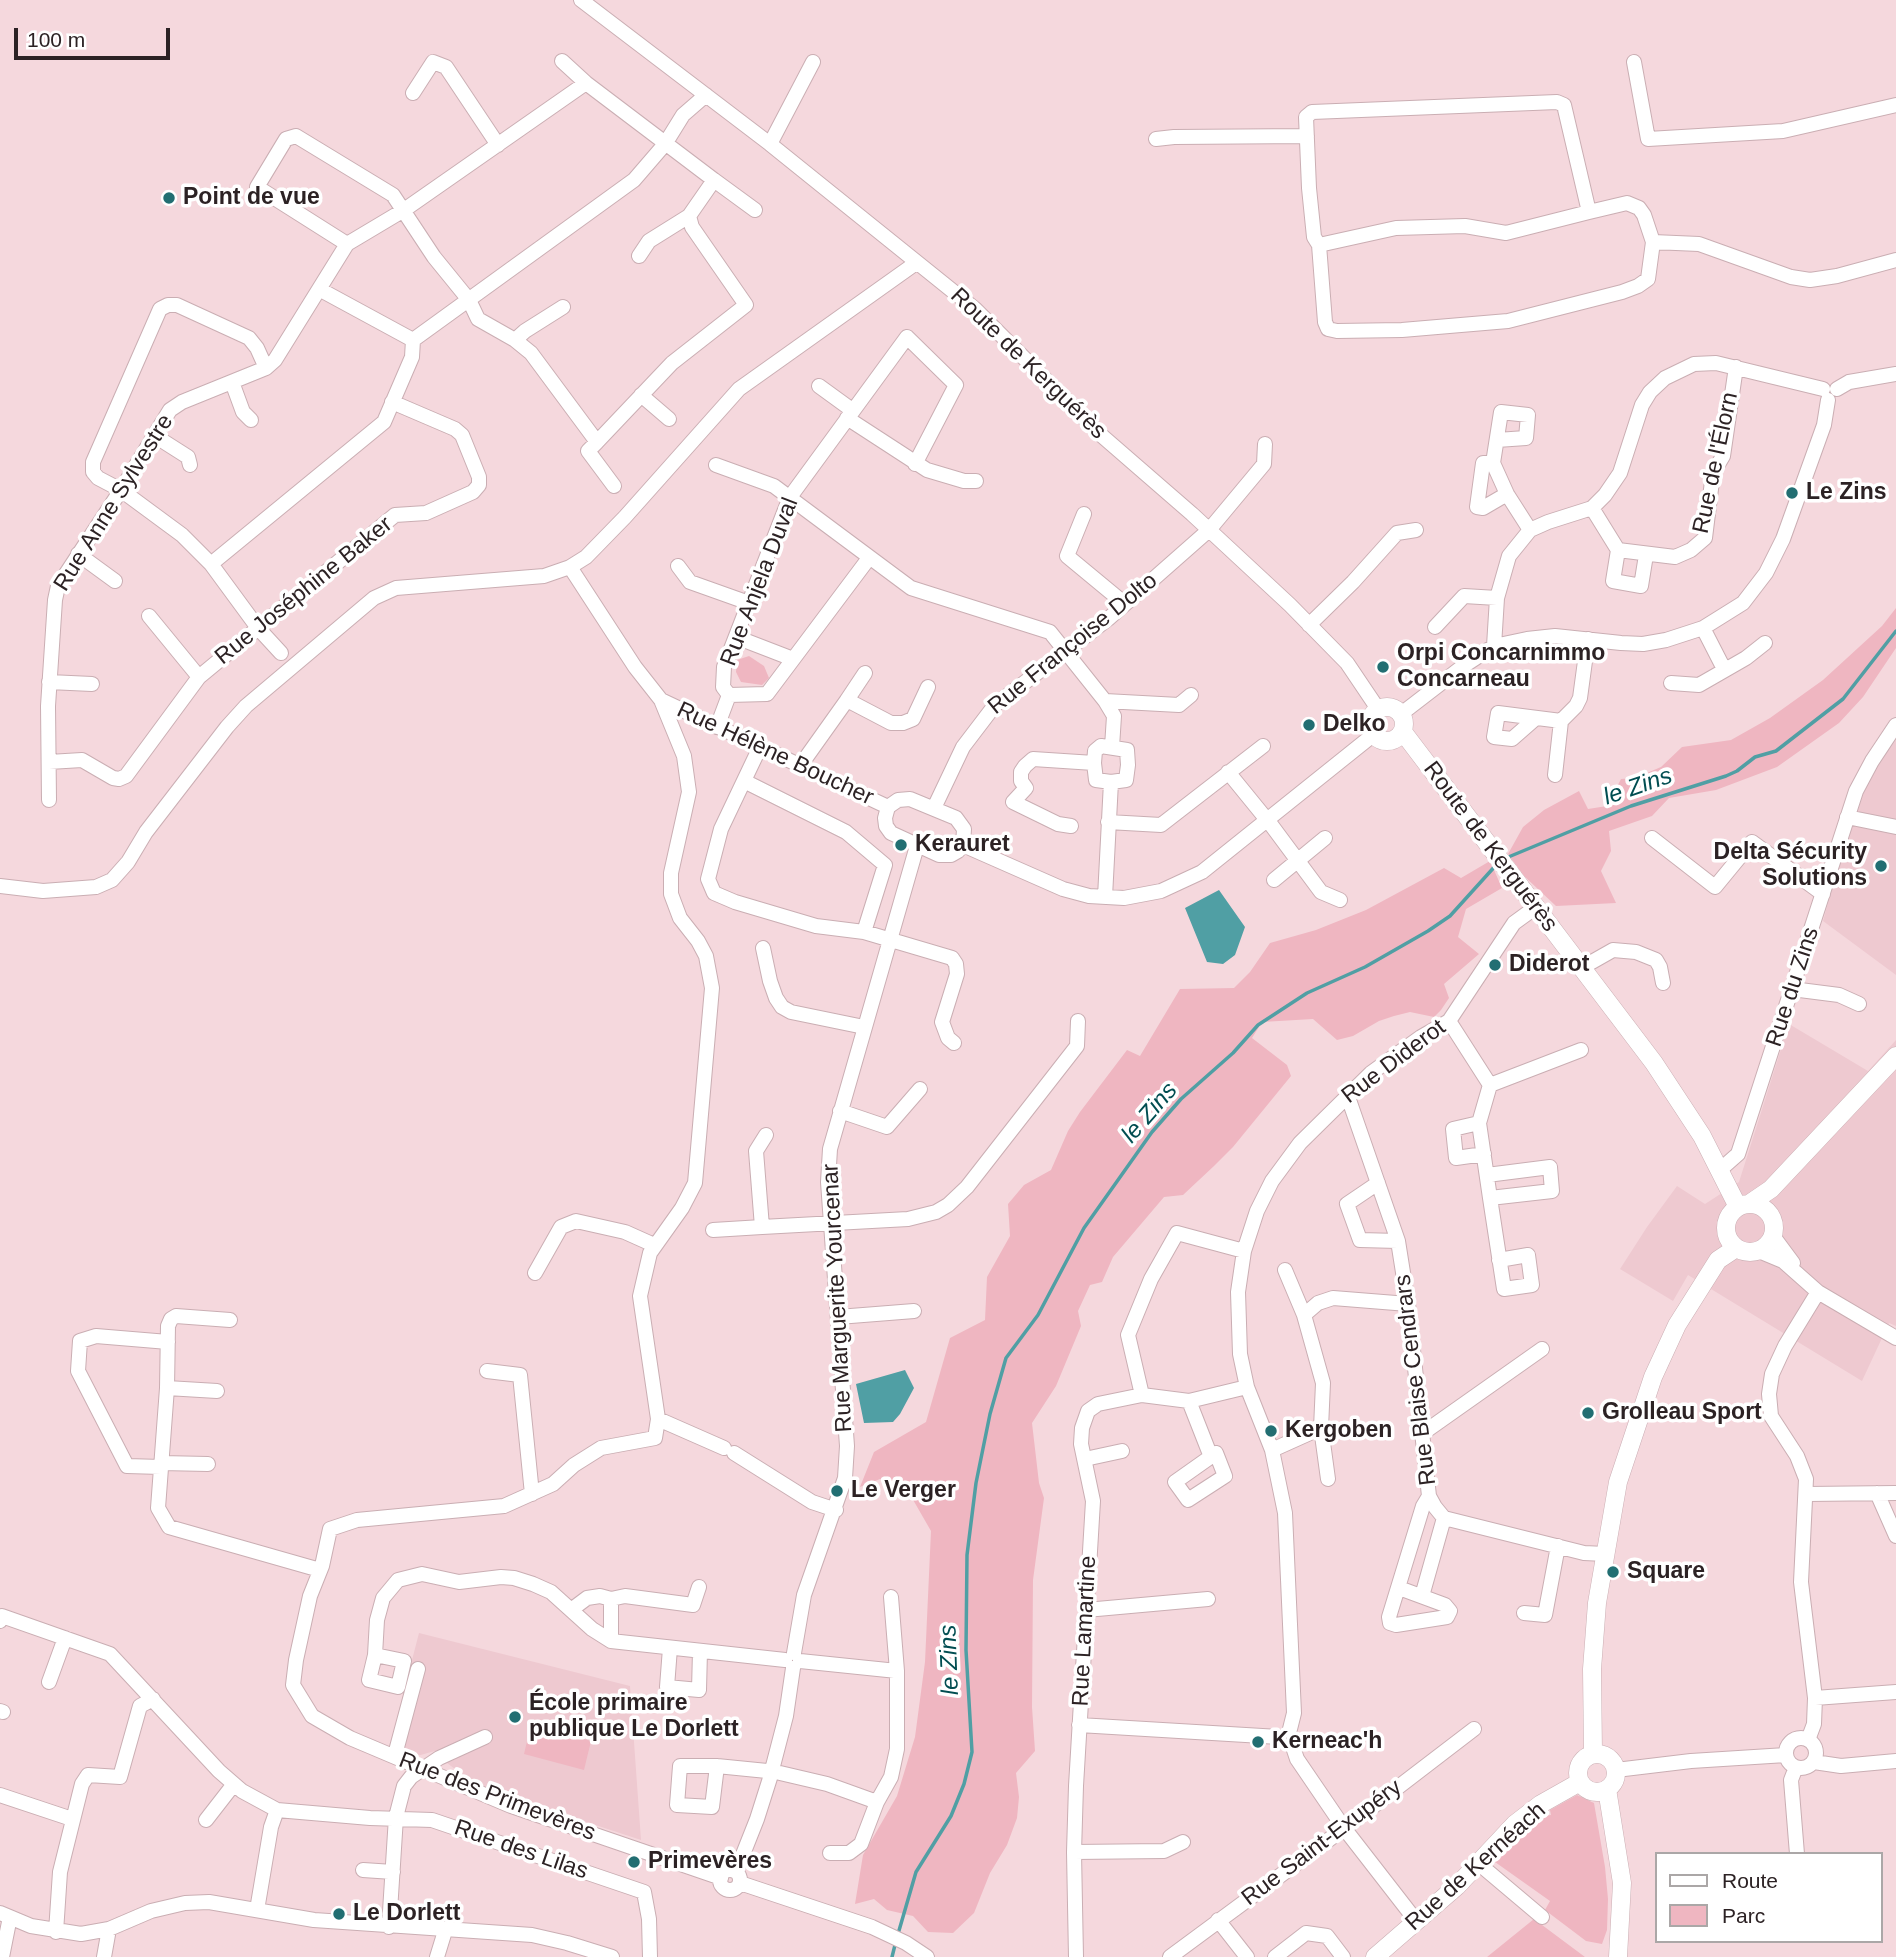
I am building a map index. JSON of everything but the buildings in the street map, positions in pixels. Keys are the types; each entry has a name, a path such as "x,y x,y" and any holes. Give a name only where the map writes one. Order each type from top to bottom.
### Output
{"main road":[{"path":"1393,708 1402,723 1399,737 1388,742 1377,739 1369,724 1378,709 1393,708"},
{"name":"Route de Kerguérès","path":"1402,723 1685,1108 1744,1206"},
{"path":"1744,1206 1759,1206 1768,1212 1774,1223 1770,1242 1759,1251 1743,1251 1732,1241 1728,1219 1744,1206 1771,1189 1896,1056"},
{"path":"1768,1212 1771,1189"},
{"path":"1592,1753 1592,1669 1597,1603 1618,1482 1632,1433 1653,1377 1693,1283 1732,1241"},
{"path":"1592,1753 1607,1756 1616,1770 1615,1779 1594,1788"},
{"path":"1592,1753 1580,1763 1578,1776 1594,1788 1609,1827 1618,1879 1617,1929 1612,1957"},
{"path":"1594,1788 1622,1884 1618,1957"},
{"name":"Rue de Kernéach","path":"1375,1957 1457,1886 1516,1824 1541,1804 1594,1788"}],"street":[{"name":"Route de Kerguérès","path":"581,0 770,144 975,309 1101,435 1209,530 1309,625 1351,669 1378,709"},
{"path":"562,61 665,144 755,210"},
{"path":"413,93 433,62 446,67 498,145"},
{"path":"770,144 813,62"},
{"path":"1634,62 1648,139 1783,131 1896,105"},
{"path":"281,653 258,628 211,564 183,535 121,490 97,478 93,472 93,463 160,309 177,305 249,338 266,368 275,360 347,244 404,210 586,83"},
{"path":"413,340 634,180 665,144 683,115 706,95"},
{"path":"1319,245 1396,228 1465,226 1506,233 1627,203 1639,208 1644,215 1653,242 1648,279 1622,292 1508,321 1402,330 1328,329 1325,323 1319,245 1314,237 1307,136 1307,117 1312,112 1557,102 1564,105 1589,212"},
{"path":"347,244 257,187 286,139 296,136 393,195 434,257 469,300 478,319 515,340 531,353 597,442"},
{"path":"1156,139 1307,136"},
{"path":"639,256 649,241 690,216 713,180"},
{"path":"614,486 588,451 672,363 746,305 692,227 690,216"},
{"path":"1653,242 1699,244 1791,277 1810,280 1896,260"},
{"path":"0,886 43,891 96,887 112,880 128,862 146,832 246,706 374,598 397,588 544,576 570,567 586,557 625,517 739,389 916,263"},
{"path":"318,289 413,340"},
{"path":"515,340 563,307"},
{"name":"Rue Anjela Duval","path":"717,727 729,695 723,687 724,667 790,497 907,337 956,386 915,464"},
{"path":"211,564 384,422 412,357 413,340"},
{"path":"1494,646 1497,598 1509,556 1530,530 1592,508 1614,485 1637,416 1650,392 1665,378 1694,364 1716,362 1829,393 1849,382 1896,374"},
{"name":"Rue de l'Élorn","path":"1618,551 1675,557 1691,550 1705,538 1713,473 1723,456 1736,367"},
{"name":"Rue Anne Sylvestre","path":"49,800 49,682 58,586 170,410 182,402 266,368"},
{"path":"232,382 243,412 251,420"},
{"path":"819,386 850,414 915,464 964,481 976,481"},
{"path":"1402,723 1462,667 1494,646 1555,636 1643,644 1703,628 1743,603 1766,573 1783,539 1824,425 1829,393"},
{"path":"641,395 669,419"},
{"name":"Rue Joséphine Baker","path":"49,762 82,760 113,778 126,776 199,677 395,515 426,513 473,492 479,485 480,477 462,435 455,429 393,402"},
{"path":"155,436 188,457 190,465"},
{"path":"1497,440 1493,463 1507,494 1530,530"},
{"name":"Rue Françoise Dolto","path":"934,808 962,747 995,705 1125,604 1209,530 1264,464 1265,444"},
{"path":"1493,463 1483,463 1477,507 1483,508 1507,494"},
{"path":"716,465 774,486 911,588 1050,632 1114,716 1112,747"},
{"path":"1592,508 1618,551 1613,581 1641,586 1646,555"},
{"path":"1084,514 1067,556 1125,604"},
{"path":"1309,625 1397,533 1416,530"},
{"path":"78,554 115,581"},
{"path":"729,695 767,694 869,558"},
{"path":"678,566 690,582 749,603"},
{"path":"230,1320 176,1316 168,1326 167,1388 158,1508 169,1527 320,1570 330,1530 357,1520 504,1506 553,1484 574,1465 601,1448 655,1438 658,1419 641,1308 643,1278 654,1245 682,1208 695,1183 712,988 706,956 680,918 671,894 671,873 689,792 684,756 661,700 635,667 570,567"},
{"path":"1435,627 1464,596 1497,598"},
{"path":"149,616 199,677"},
{"path":"1703,628 1724,669"},
{"path":"736,637 793,659"},
{"path":"1555,775 1562,720 1580,698 1588,639"},
{"path":"1671,682 1699,685 1746,658 1765,643"},
{"path":"800,766 865,673"},
{"path":"49,682 92,684"},
{"path":"847,700 891,723 903,723 913,719 928,687"},
{"path":"1105,701 1179,705 1191,695"},
{"name":"Rue Hélène Boucher","path":"661,700 888,807"},
{"path":"1536,718 1562,720"},
{"name":"Rue du Zins","path":"1721,1169 1738,1154 1856,791 1896,725"},
{"path":"963,845 1063,889 1089,896 1124,898 1161,891 1202,872 1373,735"},
{"path":"1108,822 1161,825 1263,746"},
{"path":"760,747 721,830 708,879 714,893 816,926 864,932 952,958 957,974 942,1022 948,1038 954,1043"},
{"path":"1112,747 1127,750 1126,780 1096,780 1094,764 1097,748 1112,747"},
{"path":"1071,826 1058,824 1013,803 1026,788 1021,781 1021,772 1033,760 1094,764"},
{"path":"1228,772 1321,892 1340,901"},
{"path":"744,781 846,832 885,865 864,932"},
{"path":"1105,897 1111,782"},
{"path":"910,799 934,808 956,818 964,830 963,845 951,855 939,855 917,846 891,833 886,827 888,807 898,800 910,799"},
{"path":"1847,817 1896,827"},
{"path":"1274,880 1325,838"},
{"path":"1652,838 1715,887 1752,842 1823,894"},
{"name":"Rue Marguerite Yourcenar","path":"738,1878 772,1772 786,1716 804,1595 845,1478 847,1446 828,1182 830,1149 917,846"},
{"name":"Rue Diderot","path":"1284,1733 1294,1713 1285,1513 1272,1450 1247,1387 1240,1354 1238,1292 1244,1251 1257,1212 1272,1181 1300,1143 1347,1094 1401,1051 1449,1021 1514,923 1536,907"},
{"path":"762,947 770,981 782,1007 791,1012 864,1027"},
{"path":"1583,967 1613,950 1636,952 1656,960 1663,983"},
{"path":"1792,989 1839,995 1858,1004"},
{"path":"713,1230 908,1220 936,1212 967,1187 1077,1046 1078,1021"},
{"path":"1449,1021 1490,1085 1479,1124 1499,1259"},
{"path":"1490,1085 1581,1050"},
{"path":"840,1111 887,1126 920,1089"},
{"name":"Rue Blaise Cendrars","path":"1347,1094 1398,1241 1408,1304 1429,1496 1434,1507 1444,1518 1584,1553 1605,1554"},
{"path":"1479,1124 1453,1129 1457,1158 1484,1154"},
{"path":"762,1227 756,1151 766,1135"},
{"path":"1487,1175 1550,1167 1552,1191 1489,1198"},
{"path":"1378,1183 1347,1204 1360,1240 1398,1241"},
{"path":"535,1273 561,1227 576,1222 625,1232 654,1245"},
{"path":"1142,1395 1128,1335 1151,1277 1177,1233 1244,1251"},
{"path":"1773,1236 1786,1256 1822,1287 1896,1332"},
{"path":"1759,1251 1783,1261 1818,1292 1896,1338"},
{"path":"1285,1270 1304,1315 1323,1383 1321,1429 1328,1479"},
{"path":"1808,1740 1814,1724 1815,1698 1801,1582 1806,1479 1797,1456 1771,1416 1769,1394 1772,1374 1785,1346 1818,1292"},
{"path":"1304,1315 1318,1303 1333,1298 1408,1304"},
{"path":"838,1317 914,1311"},
{"path":"167,1342 96,1336 80,1341 78,1371 127,1466 208,1464"},
{"path":"1423,1433 1542,1349"},
{"path":"487,1371 520,1375 531,1494"},
{"path":"1211,1457 1189,1401 1247,1387"},
{"path":"167,1388 217,1391"},
{"name":"Rue Lamartine","path":"1076,1957 1074,1852 1093,1501 1081,1444 1082,1428 1088,1411 1098,1404 1142,1395 1189,1401"},
{"path":"658,1419 729,1450 812,1502 836,1510"},
{"path":"1272,1450 1321,1429"},
{"path":"1085,1460 1122,1451"},
{"path":"1877,1493 1896,1536"},
{"path":"1807,1494 1896,1493"},
{"path":"1399,1588 1445,1605 1450,1611 1447,1617 1396,1625 1390,1623 1389,1617 1423,1506 1429,1496"},
{"path":"1422,1596 1444,1518"},
{"path":"1524,1613 1545,1615 1558,1546"},
{"name":"Rue des Primevères","path":"320,1570 310,1596 293,1685 312,1716 350,1738 512,1807 721,1878 726,1872 738,1878"},
{"path":"375,1655 377,1620 383,1598 398,1580 422,1574 458,1582 514,1578 551,1592 592,1629 611,1642 897,1671"},
{"path":"571,1609 587,1598 600,1596 625,1596 693,1605 699,1587"},
{"path":"830,1853 849,1853 861,1844 877,1802 891,1777 897,1749 897,1671 891,1597"},
{"path":"611,1598 611,1642"},
{"path":"1086,1610 1208,1599"},
{"path":"0,1622 2,1616 110,1654 203,1755 234,1784 277,1810 271,1827 257,1910"},
{"path":"49,1682 65,1638"},
{"path":"670,1648 667,1687 699,1690 700,1651"},
{"path":"396,1751 418,1669"},
{"path":"1815,1698 1896,1692"},
{"path":"56,1932 60,1872 82,1784 88,1775 120,1777 140,1706 153,1699"},
{"path":"1079,1725 1284,1733 1282,1744 1292,1745 1297,1759 1344,1828 1417,1922"},
{"name":"Rue Saint-Exupéry","path":"1170,1957 1474,1729"},
{"path":"389,1927 398,1810 404,1786 411,1777 439,1758 485,1737"},
{"path":"1794,1740 1808,1740 1816,1752 1814,1762 1806,1768 1796,1767 1786,1755 1788,1746 1794,1740"},
{"path":"1616,1770 1691,1761 1786,1755"},
{"path":"1814,1762 1841,1766 1896,1761"},
{"path":"717,1766 772,1772 827,1784 877,1802"},
{"path":"1796,1767 1791,1780 1797,1852"},
{"path":"206,1820 234,1784"},
{"path":"0,1795 72,1819"},
{"name":"Rue des Lilas","path":"277,1810 370,1818 398,1810 644,1892 649,1919 650,1957"},
{"path":"1074,1852 1164,1850 1183,1842"},
{"path":"1478,1863 1542,1917"},
{"path":"363,1870 393,1872"},
{"path":"738,1878 872,1927 906,1943 927,1957"},
{"path":"2,1957 5,1915 31,1926 81,1934 109,1929 151,1911 185,1903 209,1902 314,1920 532,1935 612,1957"},
{"path":"1218,1920 1247,1957"},
{"path":"104,1957 109,1929"},
{"path":"437,1957 445,1931"},
{"path":"1275,1957 1306,1933 1327,1936 1343,1957"}],"shaded area":[{"path":"1896,740 1896,975 1823,921 1859,790"},
{"path":"1789,1024 1868,1071 1896,1040 1896,1326 1889,1323 1862,1381 1688,1275 1673,1301 1620,1269 1677,1186 1705,1204 1739,1182"},
{"name":"École primaire publique Le Dorlett","path":"419,1633 630,1686 641,1840 492,1791 467,1778 447,1763 442,1749 417,1756 389,1749"}],"green space":[{"path":"1896,608 1896,648 1863,697 1839,723 1777,767 1716,790 1669,798 1652,816 1609,831 1611,851 1601,871 1616,903 1556,906 1524,876 1508,854 1523,827 1544,810 1579,791 1588,809 1607,806 1621,779 1635,778 1661,767 1682,747 1731,740 1770,718 1823,680 1882,626"},
{"path":"749,656 764,666 769,678 762,685 741,682 736,672 737,660"},
{"path":"1490,861 1502,888 1466,909 1458,937 1479,954 1444,984 1449,998 1441,1010 1434,1017 1410,1012 1394,1016 1353,1036 1337,1040 1313,1019 1262,1022 1252,1038 1287,1065 1291,1076 1214,1166 1183,1195 1164,1197 1113,1257 1102,1282 1090,1285 1078,1311 1081,1326 1056,1386 1032,1423 1039,1483 1044,1498 1033,1580 1032,1707 1035,1751 1016,1773 1019,1797 1017,1818 1007,1845 990,1873 974,1913 953,1933 928,1932 913,1916 887,1910 874,1899 855,1904 863,1855 897,1796 915,1737 925,1662 931,1531 912,1498 880,1479 860,1487 874,1452 926,1422 950,1338 985,1320 987,1277 1010,1236 1008,1204 1024,1185 1051,1170 1068,1131 1080,1112 1127,1050 1140,1056 1180,989 1234,988 1250,972 1270,943 1316,930 1366,910 1444,868 1461,878"},
{"path":"531,1725 591,1741 584,1770 524,1754"},
{"path":"1577,1795 1594,1803 1605,1867 1607,1930 1602,1944 1586,1941 1545,1910 1550,1901 1495,1862 1526,1829 1543,1816 1551,1815 1550,1810"},
{"path":"1534,1919 1585,1957 1487,1957"}],"water":[{"path":"1219,890 1245,927 1235,955 1223,964 1207,962 1185,908"},
{"path":"905,1370 914,1388 900,1414 893,1422 864,1423 856,1384"}],"waterway":[{"name":"le Zins","path":"1506,858 1631,806 1726,776 1755,757 1776,751 1843,699 1896,631"},
{"name":"le Zins","path":"898,1934 916,1872 951,1816 964,1784 972,1752 966,1650 967,1555 976,1483 990,1414 1006,1358 1038,1315 1084,1228 1152,1132 1181,1099 1233,1053 1258,1025 1307,993 1365,967 1450,916 1497,864"},
{"name":"le Zins","path":"892,1957 896,1941"}],"place":[{"name":"Point de vue","path":"169,198"},
{"name":"Le Zins","path":"1792,493"},
{"name":"Orpi Concarnimmo Concarneau","path":"1383,667"},
{"name":"Delko","path":"1309,725"},
{"name":"Kerauret","path":"901,845"},
{"name":"Delta Sécurity Solutions","path":"1881,866"},
{"name":"Diderot","path":"1495,965"},
{"name":"Grolleau Sport","path":"1588,1413"},
{"name":"Kergoben","path":"1271,1431"},
{"name":"Le Verger","path":"837,1491"},
{"name":"Square","path":"1613,1572"},
{"name":"École primaire publique Le Dorlett","path":"515,1717"},
{"name":"Kerneac'h","path":"1258,1742"},
{"name":"Primevères","path":"634,1862"},
{"name":"Le Dorlett","path":"339,1914"}]}
